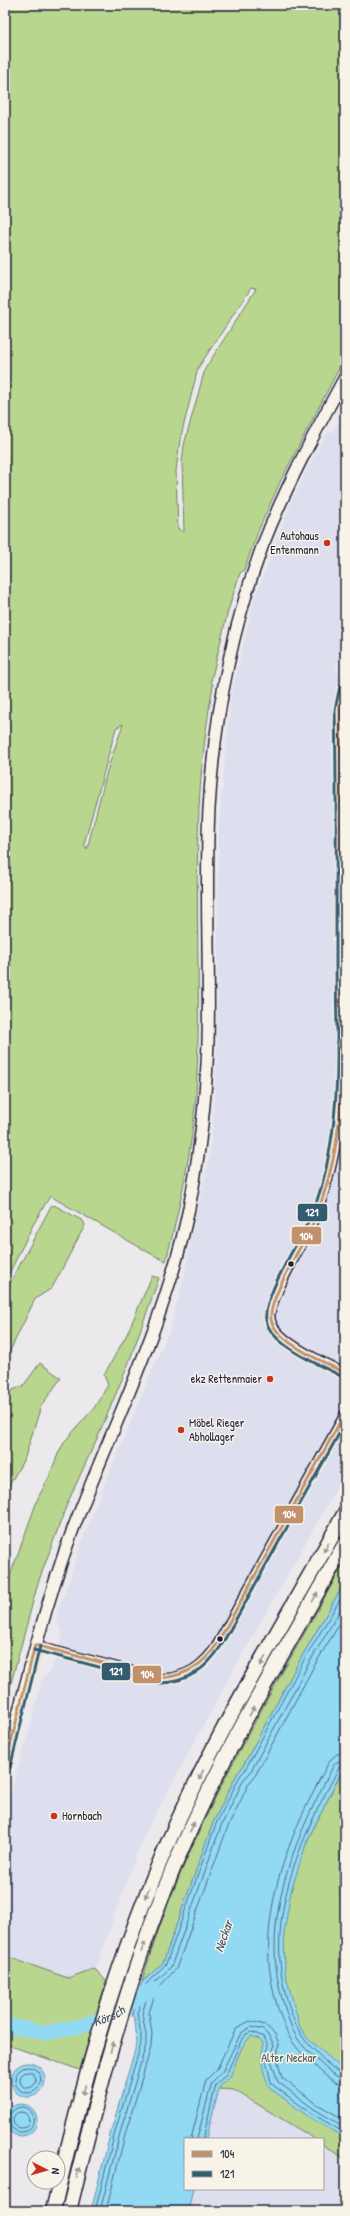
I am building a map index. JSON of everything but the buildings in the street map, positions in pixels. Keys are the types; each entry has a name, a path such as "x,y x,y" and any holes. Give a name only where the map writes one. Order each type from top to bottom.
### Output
{"highway":[{"path":"53,2211 98,2038 142,1905 182,1812 233,1714 345,1513"},
{"path":"69,2211 117,2030 156,1912 196,1818 246,1722 345,1544"}],"main road":[{"path":"5,1767 35,1645 70,1537 158,1320 181,1242 199,1153 205,1091 208,1011 208,812 215,737 227,667 241,610 263,546 294,473 345,377"}],"street":[{"path":"345,687 340,710 343,836 341,1084 338,1129 333,1161 320,1206 275,1298 271,1317 276,1330 283,1336 345,1373"},
{"path":"35,1645 161,1678 179,1676 197,1668 217,1644 345,1413"}],"shaded area":[{"path":"345,412 345,634 335,670 345,677 345,1473 224,1687 143,1837 118,1904 96,1970 93,1969 69,1978 5,1956 5,1812 31,1725 42,1680 51,1670 63,1634 57,1622 58,1612 89,1522 169,1331 183,1283 196,1214 209,1162 212,1133 217,1058 219,824 231,695 254,601 289,507 315,454 328,432 332,433"},
{"path":"219,2089 234,2090 313,2138 206,2138"},
{"path":"324,2146 345,2159 345,2211 188,2211 193,2190 324,2190"}],"green space":[{"path":"5,5 345,5 345,357 280,482 259,529 244,570 240,573 228,611 211,681 213,685 202,761 198,844 198,1059 196,1095 192,1137 185,1178 166,1261 50,1196 33,1225 5,1282","holes":["251,288 256,289 205,369 184,445 182,462 184,532 178,529 176,471 180,440 198,368","123,724 107,771 87,849 84,844 116,728"]},
{"path":"54,1205 83,1221 85,1225 52,1288 35,1299 5,1361 5,1293 51,1206"},
{"path":"152,1276 159,1278 128,1365 67,1504 38,1583 5,1705 5,1590 38,1498 49,1477 58,1454 65,1441 94,1408 108,1385 104,1375 127,1334"},
{"path":"40,1363 61,1378 41,1406 25,1457 5,1493 5,1393 23,1386"},
{"path":"345,1561 345,1582 301,1658 242,1768 237,1774 213,1823 163,1963 142,1982 160,1926 181,1872 205,1818 259,1714"},
{"name":"Alter Neckar","path":"345,1765 345,2159 324,2146 324,2138 313,2138 234,2090 219,2089 307,1841"},
{"path":"5,1956 68,1978 93,1969 96,1970 106,1981 80,2070 5,2044"}],"water":[{"name":"Neckar","path":"345,1582 345,1765 307,1841 291,1891 284,1933 285,1973 300,2027 308,2039 345,2071 345,2138 309,2117 271,2089 263,2070 263,2042 251,2036 242,2047 230,2077 220,2086 206,2138 184,2138 184,2190 193,2190 188,2211 91,2211 111,2131 137,2043 135,2020 132,2015 142,1982 163,1963 213,1823 237,1774 242,1768 301,1658"},
{"path":"345,1833 345,1925 341,1904 339,1879 342,1843"},
{"path":"25,2063 31,2063 35,2064 42,2070 45,2080 44,2087 38,2094 31,2097 25,2097 21,2096 14,2090 11,2083 11,2077 12,2073 18,2066"},
{"path":"18,2104 24,2104 33,2108 37,2120 33,2132 24,2136 18,2136 9,2132 5,2123 5,2117 9,2108"}],"waterway":[{"name":"Körsch","path":"5,2025 46,2033 85,2025 115,2014 144,1993 155,1990"}],"transit line":[{"name":"121","path":"340,686 335,710 336,1101 327,1166 317,1201 310,1218 276,1284 266,1310 266,1320 270,1329 287,1347 343,1377"},
{"name":"104","path":"345,687 340,710 343,1044 339,1126 328,1180 320,1206 314,1221 281,1284 275,1298 271,1319 275,1328 291,1344 314,1358 345,1373"},
{"name":"104","path":"35,1645 161,1678 186,1672 200,1663 217,1644 345,1413"},
{"name":"121","path":"34,1650 160,1683 188,1677 202,1668 221,1646 345,1423"},
{"name":"104","path":"5,1767 35,1645"},
{"name":"121","path":"10,1768 40,1646"}],"place":[{"name":"Autohaus Entenmann","path":"327,543"},
{"name":"ekz Rettenmaier","path":"270,1379"},
{"name":"Möbel Rieger Abhollager","path":"181,1430"},
{"name":"Hornbach","path":"54,1816"}]}
